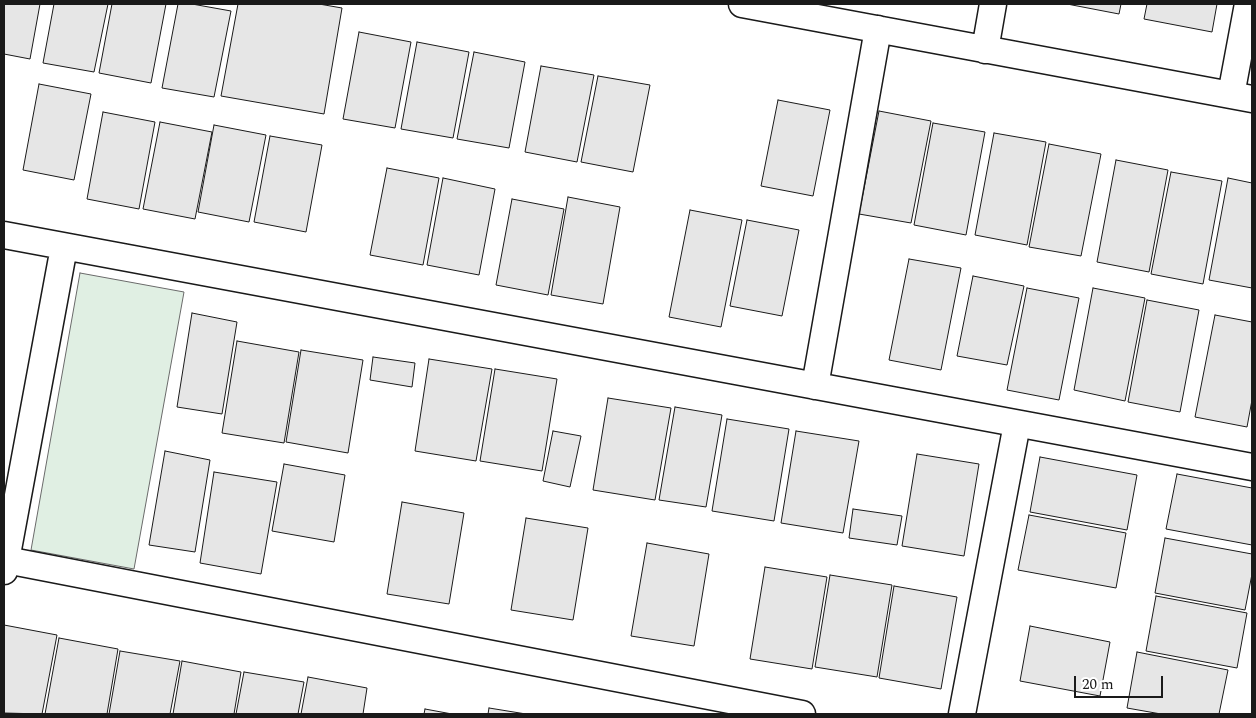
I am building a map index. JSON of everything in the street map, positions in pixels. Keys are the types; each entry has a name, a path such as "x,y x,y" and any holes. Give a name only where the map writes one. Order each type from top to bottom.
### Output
{"street":[{"path":"742,4 1242,97 1248,4"},
{"path":"985,50 993,4"},
{"path":"815,386 878,29"},
{"path":"4,235 1252,467"},
{"path":"64,247 5,566 802,714"},
{"path":"962,714 1017,424"}],"green space":[{"path":"80,273 184,292 134,569 31,550"}],"building":[{"path":"4,4 40,4 30,59 4,54"},
{"path":"54,4 108,4 94,72 43,63"},
{"path":"112,4 166,4 151,83 99,73"},
{"path":"178,4 192,4 231,11 214,97 162,88"},
{"path":"238,4 319,4 342,8 324,114 221,96"},
{"path":"1067,4 1121,4 1119,14"},
{"path":"1147,4 1217,4 1212,32 1144,19"},
{"path":"359,32 411,42 395,128 343,119"},
{"path":"417,42 469,52 453,138 401,129"},
{"path":"474,52 525,62 509,148 457,139"},
{"path":"541,66 594,75 577,162 525,152"},
{"path":"598,76 650,85 633,172 581,162"},
{"path":"39,84 91,94 74,180 23,170"},
{"path":"778,100 830,110 813,196 761,186"},
{"path":"879,111 931,121 911,223 859,214"},
{"path":"103,112 155,122 139,209 87,199"},
{"path":"160,122 212,132 195,219 143,209"},
{"path":"933,123 985,132 966,235 914,225"},
{"path":"214,125 266,135 249,222 198,212"},
{"path":"994,133 1046,142 1027,245 975,235"},
{"path":"270,136 322,145 306,232 254,222"},
{"path":"1049,144 1101,154 1081,256 1029,247"},
{"path":"1116,160 1168,170 1149,272 1097,262"},
{"path":"387,168 439,178 423,265 370,255"},
{"path":"1171,172 1222,181 1203,284 1151,274"},
{"path":"443,178 495,189 479,275 427,265"},
{"path":"1228,178 1252,183 1252,288 1209,280"},
{"path":"568,197 620,207 603,304 551,295"},
{"path":"512,199 564,209 548,295 496,285"},
{"path":"690,210 742,220 721,327 669,317"},
{"path":"747,220 799,230 782,316 730,306"},
{"path":"909,259 961,268 941,370 889,360"},
{"path":"973,276 1024,286 1007,365 957,356"},
{"path":"1027,288 1079,298 1059,400 1007,390"},
{"path":"1093,288 1145,298 1125,401 1074,390"},
{"path":"1147,300 1199,310 1180,412 1128,402"},
{"path":"192,313 237,322 222,414 177,407"},
{"path":"1215,315 1252,322 1252,400 1247,427 1195,417"},
{"path":"237,341 299,352 284,443 222,433"},
{"path":"301,350 363,360 348,453 286,442"},
{"path":"373,357 415,363 412,387 370,380"},
{"path":"429,359 492,369 476,461 415,451"},
{"path":"495,369 557,379 542,471 480,461"},
{"path":"608,398 671,408 655,500 593,490"},
{"path":"675,407 722,415 706,507 659,500"},
{"path":"727,419 789,429 774,521 712,511"},
{"path":"553,431 581,436 570,487 543,481"},
{"path":"796,431 859,441 843,533 781,523"},
{"path":"165,451 210,460 195,552 149,545"},
{"path":"917,454 979,464 964,556 902,546"},
{"path":"1040,457 1137,475 1127,530 1030,512"},
{"path":"284,464 345,475 334,542 272,531"},
{"path":"214,472 277,482 261,574 200,563"},
{"path":"1177,474 1252,488 1252,545 1166,529"},
{"path":"402,502 464,513 449,604 387,594"},
{"path":"853,509 902,516 897,545 849,538"},
{"path":"1029,515 1126,533 1116,588 1018,570"},
{"path":"526,518 588,528 573,620 511,610"},
{"path":"1165,538 1252,554 1252,574 1245,610 1155,593"},
{"path":"647,543 709,554 694,646 631,636"},
{"path":"765,567 827,577 812,669 750,659"},
{"path":"830,575 892,585 877,677 815,667"},
{"path":"894,586 957,597 941,689 879,678"},
{"path":"1156,596 1247,613 1237,668 1146,651"},
{"path":"4,625 57,635 42,714 4,713"},
{"path":"1030,626 1110,642 1100,696 1020,681"},
{"path":"59,638 118,649 107,714 45,714"},
{"path":"120,651 180,661 170,714 109,714"},
{"path":"1137,652 1228,670 1219,714 1161,714 1127,708"},
{"path":"182,661 241,672 234,714 173,714"},
{"path":"244,672 304,682 298,714 236,714"},
{"path":"308,677 367,688 363,714 301,714"},
{"path":"489,708 526,714 488,714"},
{"path":"425,709 452,714 424,714"}]}
